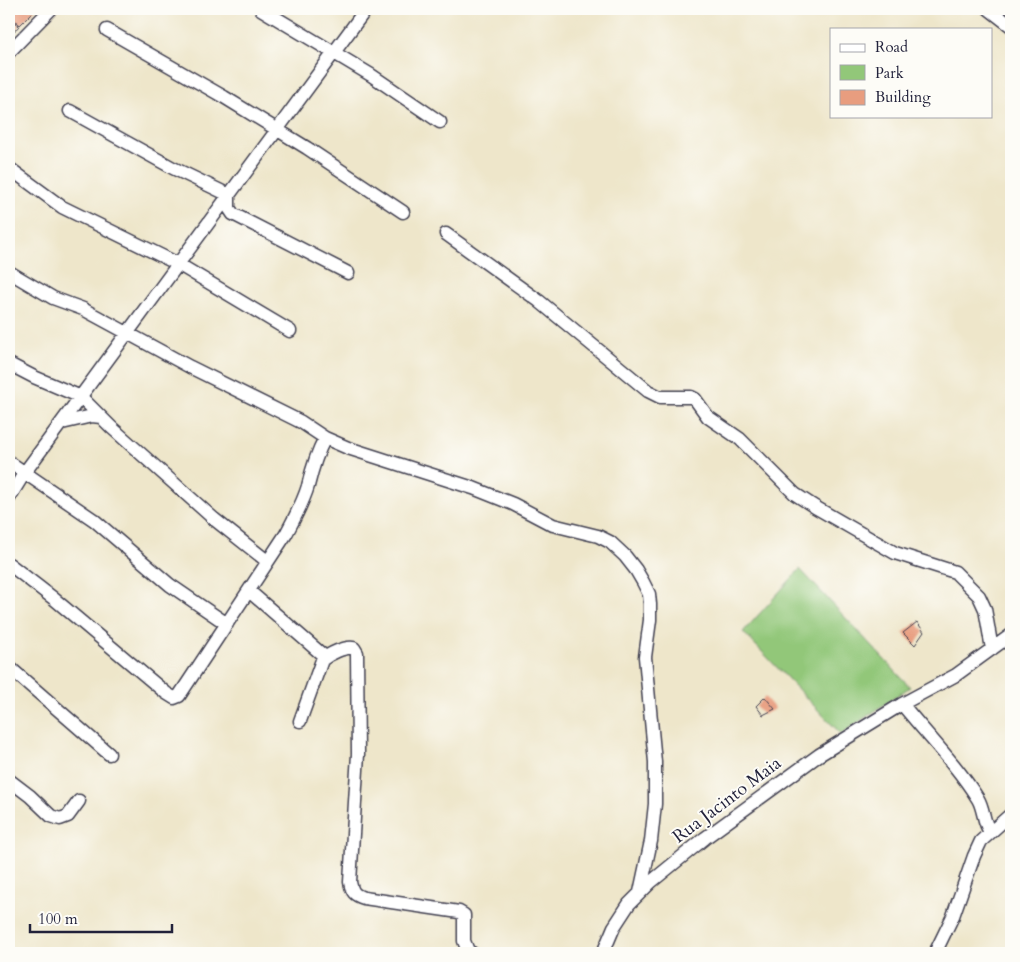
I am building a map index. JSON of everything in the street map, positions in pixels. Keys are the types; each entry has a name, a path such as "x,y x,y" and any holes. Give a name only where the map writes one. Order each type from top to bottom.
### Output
{"street":[{"path":"9,52 51,9"},
{"path":"261,9 371,75 440,122"},
{"path":"9,498 25,472 127,332 366,9"},
{"path":"990,9 1011,26"},
{"path":"108,30 216,92 307,148 402,212"},
{"path":"70,111 173,168 229,195"},
{"path":"9,168 62,206 178,264 290,332"},
{"path":"229,195 229,208 233,214 348,273"},
{"path":"446,234 539,301 648,391 660,397 691,397 695,399 708,417 740,440 795,494 895,552 955,572 979,596 985,609 992,649"},
{"path":"9,272 52,298 83,309 190,367 301,422 325,438 348,448 473,488 513,504 553,525 598,536 610,542 625,556 636,570 649,594 650,604 650,620 645,657 655,762 655,804 651,842 640,892"},
{"path":"9,364 81,397 100,417 214,519 267,561"},
{"path":"62,423 92,416 100,417"},
{"path":"9,564 174,698 184,692 286,534 298,512 316,454 325,438"},
{"path":"9,462 94,520 170,586 227,624"},
{"path":"249,591 325,657"},
{"name":"Rua Jacinto Maia","path":"602,953 621,915 640,892 705,838 794,772 902,704 956,674 1011,635"},
{"path":"300,721 320,663 325,657 352,647 357,653 358,754 350,882 352,890 357,896 364,898 459,912 464,915 464,941 468,952 472,953"},
{"path":"9,667 109,754"},
{"path":"902,704 979,800 985,824 990,832"},
{"path":"9,780 30,796 51,816 60,819 68,816 79,801"},
{"path":"935,953 953,916 981,841 1011,814"}],"green space":[{"path":"800,569 910,687 841,734 743,632"}],"building":[{"path":"18,9 35,10 20,25 10,16"},
{"path":"9,17 19,26 9,37"},
{"path":"917,622 924,632 915,645 903,633"},
{"path":"765,697 775,709 763,715 756,706"}]}
